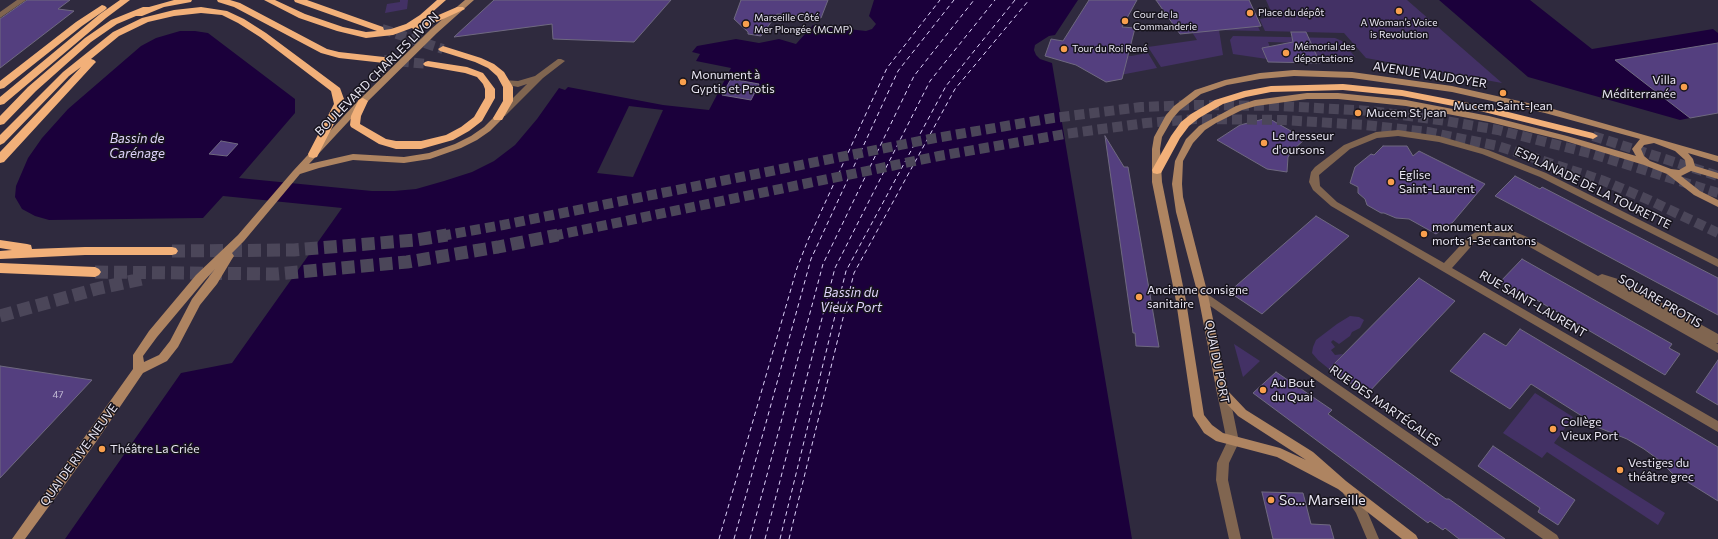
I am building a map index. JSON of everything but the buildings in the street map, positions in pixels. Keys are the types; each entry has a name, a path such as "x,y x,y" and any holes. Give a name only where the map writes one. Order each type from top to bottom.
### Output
{"highway":[{"path":"0,86 79,24 115,0"},
{"path":"0,102 103,16 126,0"},
{"path":"0,122 36,84 88,40 122,18 137,12 188,0"},
{"path":"221,0 238,5 324,51 339,55 384,60"},
{"path":"268,0 342,36 356,39 374,40 399,36 460,9"},
{"path":"298,0 380,29"},
{"path":"302,16 354,33 379,34 393,32 409,26 423,17 442,0"},
{"path":"0,140 18,121 43,90 86,47 117,25 162,5"},
{"path":"238,5 263,35"},
{"path":"18,121 40,102 80,62 116,34 145,20 174,13 201,10 224,12 263,35 329,84 338,94 340,99 336,111 313,154"},
{"path":"0,158 63,90 115,40 143,24 174,13"},
{"path":"443,49 491,66 501,74 508,87 508,101 498,118"},
{"path":"363,101 356,116 356,125 383,142 396,145 421,145 449,138 465,129 478,119 486,109 490,98 490,89 487,83 480,75 467,70 428,64"},
{"path":"1157,170 1176,136 1195,116 1219,102 1244,94 1271,89 1343,87 1408,94 1484,108 1593,136"},
{"path":"0,244 19,248 84,251 172,251"},
{"path":"0,255 84,251"},
{"path":"0,268 95,272"}],"street":[{"path":"0,16 22,0"},
{"name":"BOULEVARD CHARLES LIVON","path":"301,169 313,154 363,101 434,32 470,0"},
{"path":"301,169 353,157 404,160 445,152 487,128 540,76 561,61"},
{"name":"AVENUE VAUDOYER","path":"1157,170 1156,148 1161,128 1177,108 1194,95 1210,87 1225,83 1260,76 1294,73 1352,75 1452,89 1546,110 1670,145 1678,149 1689,159 1691,164 1690,168"},
{"path":"506,82 518,84 525,83 540,76"},
{"name":"QUAI DU PORT","path":"1232,442 1203,295 1180,212 1177,184 1179,161 1184,149 1194,135 1212,121 1229,112 1255,104 1293,97 1320,96 1382,100 1461,114 1539,131 1647,163"},
{"name":"ESPLANADE DE LA TOURETTE","path":"1334,204 1316,188 1314,174 1318,169 1355,142 1376,135 1398,133 1424,136 1454,143 1499,157 1543,175 1718,264"},
{"path":"1654,141 1641,142 1636,149 1647,163 1670,172 1696,193 1718,204"},
{"path":"1670,145 1718,159"},
{"path":"1670,172 1685,171 1690,168 1718,176"},
{"name":"QUAI DE RIVE-NEUVE","path":"139,370 138,355 152,336 200,278 241,238 301,169"},
{"name":"QUAI DU PORT","path":"1157,170 1157,182 1181,301 1198,416 1213,433 1232,442"},
{"name":"RUE SAINT-LAURENT","path":"1334,204 1718,427"},
{"name":"SQUARE PROTIS","path":"1446,268 1472,239 1481,233 1498,232 1521,238 1718,349"},
{"name":"QUAI DE RIVE-NEUVE","path":"18,539 92,438 139,370 163,358 174,344 196,302 213,281 241,238"},
{"name":"SQUARE PROTIS","path":"1589,275 1617,284 1718,339"},
{"name":"RUE DES MARTÉGALES","path":"1203,295 1553,539"},
{"path":"1223,393 1242,413 1294,445 1412,539"},
{"path":"1235,539 1222,480 1223,463 1232,442 1280,453 1344,486 1361,510 1373,539"}],"shaded area":[{"path":"400,0 408,0 407,9 385,13 387,4 400,2"},
{"path":"1266,0 1407,0 1502,83 1366,58 1344,33 1265,31 1260,19 1273,16"},
{"path":"1255,20 1260,31 1219,30 1223,55 1161,67 1148,47 1197,40 1192,32"},
{"path":"1233,36 1335,38 1342,41 1355,57 1319,60 1302,43 1268,42 1272,52 1267,59 1233,54 1230,40"},
{"path":"1089,50 1131,56 1148,53 1157,68 1104,78"},
{"path":"1350,316 1359,317 1364,320 1360,328 1352,332 1350,336 1339,344 1333,340 1331,342 1335,347 1331,350 1335,355 1343,354 1329,369 1312,353 1313,347 1316,340"},
{"path":"1234,344 1260,361 1243,377"},
{"path":"1535,393 1573,417 1554,443 1665,513 1658,525 1547,452 1542,458 1503,433"}],"water":[{"name":"Bassin du Vieux Port","path":"874,0 1078,0 1055,35 1049,36 1035,45 1034,50 1040,59 1052,63 1132,539 65,539 181,373 232,363 342,208 223,196 203,218 49,220 35,216 22,209 15,197 16,186 28,158 42,138 68,109 141,46 156,38 180,31 208,33 295,99 295,113 239,178 372,191 394,191 416,189 444,181 472,172 494,161 515,145 537,119 559,88 565,90 568,87 663,105 709,110 731,68 696,61 700,54 692,52 697,46 736,39 759,43 779,39 796,44 813,25 866,31 872,29 876,24 869,16"},
{"path":"1439,0 1530,0 1592,49 1713,29 1718,33 1718,43 1615,60 1690,118 1680,120 1528,77"}],"pier":[{"path":"629,106 663,110 633,177 597,173"}],"ferry route":[{"path":"719,539 797,268 808,240 887,68 940,0"},
{"path":"734,539 811,259 898,71 954,0"},
{"path":"750,539 823,264 914,76 974,0"},
{"path":"765,539 835,268 930,81 995,0"},
{"path":"780,539 846,271 946,86 1015,0"},
{"path":"789,539 854,273 955,89 1029,0"}],"tunnel":[{"path":"382,29 443,49"},
{"path":"384,60 428,64"},
{"path":"443,236 503,225 930,139 1053,118 1141,107 1196,105 1280,106 1371,111 1446,121 1498,130 1593,154 1718,193"},
{"path":"553,236 939,156 1065,134 1146,123 1196,119 1283,120 1365,125 1428,132 1498,146 1604,181 1649,200 1718,233"},
{"path":"1593,136 1718,176"},
{"path":"443,236 447,235"},
{"path":"553,236 558,235"},
{"path":"172,251 294,250 416,240 443,236"},
{"path":"95,272 277,274 407,262 553,236"},
{"path":"0,316 96,289 146,278"}],"place":[{"name":"A Woman’s Voice is Revolution","path":"1399,11"},
{"name":"Place du dépôt","path":"1250,13"},
{"name":"Cour de la Commanderie","path":"1125,21"},
{"name":"Marseille Côté Mer Plongée (MCMP)","path":"746,24"},
{"name":"Tour du Roi René","path":"1064,49"},
{"name":"Mémorial des déportations","path":"1286,53"},
{"name":"Monument à Gyptis et Protis","path":"683,82"},
{"name":"Villa Méditerranée","path":"1684,87"},
{"name":"Mucem Saint-Jean","path":"1503,93"},
{"name":"Mucem St Jean","path":"1358,113"},
{"name":"Le dresseur d'oursons","path":"1264,143"},
{"name":"Église Saint-Laurent","path":"1391,182"},
{"name":"monument aux morts 1-3e cantons","path":"1424,234"},
{"name":"Ancienne consigne sanitaire","path":"1139,297"},
{"name":"Au Bout du Quai","path":"1263,390"},
{"name":"Collège Vieux Port","path":"1553,429"},
{"name":"Théâtre La Criée","path":"102,449"},
{"name":"Vestiges du théâtre grec","path":"1620,470"},
{"name":"So... Marseille","path":"1271,500"}],"water label":[{"name":"Bassin de Carénage","path":"137,146"}]}
